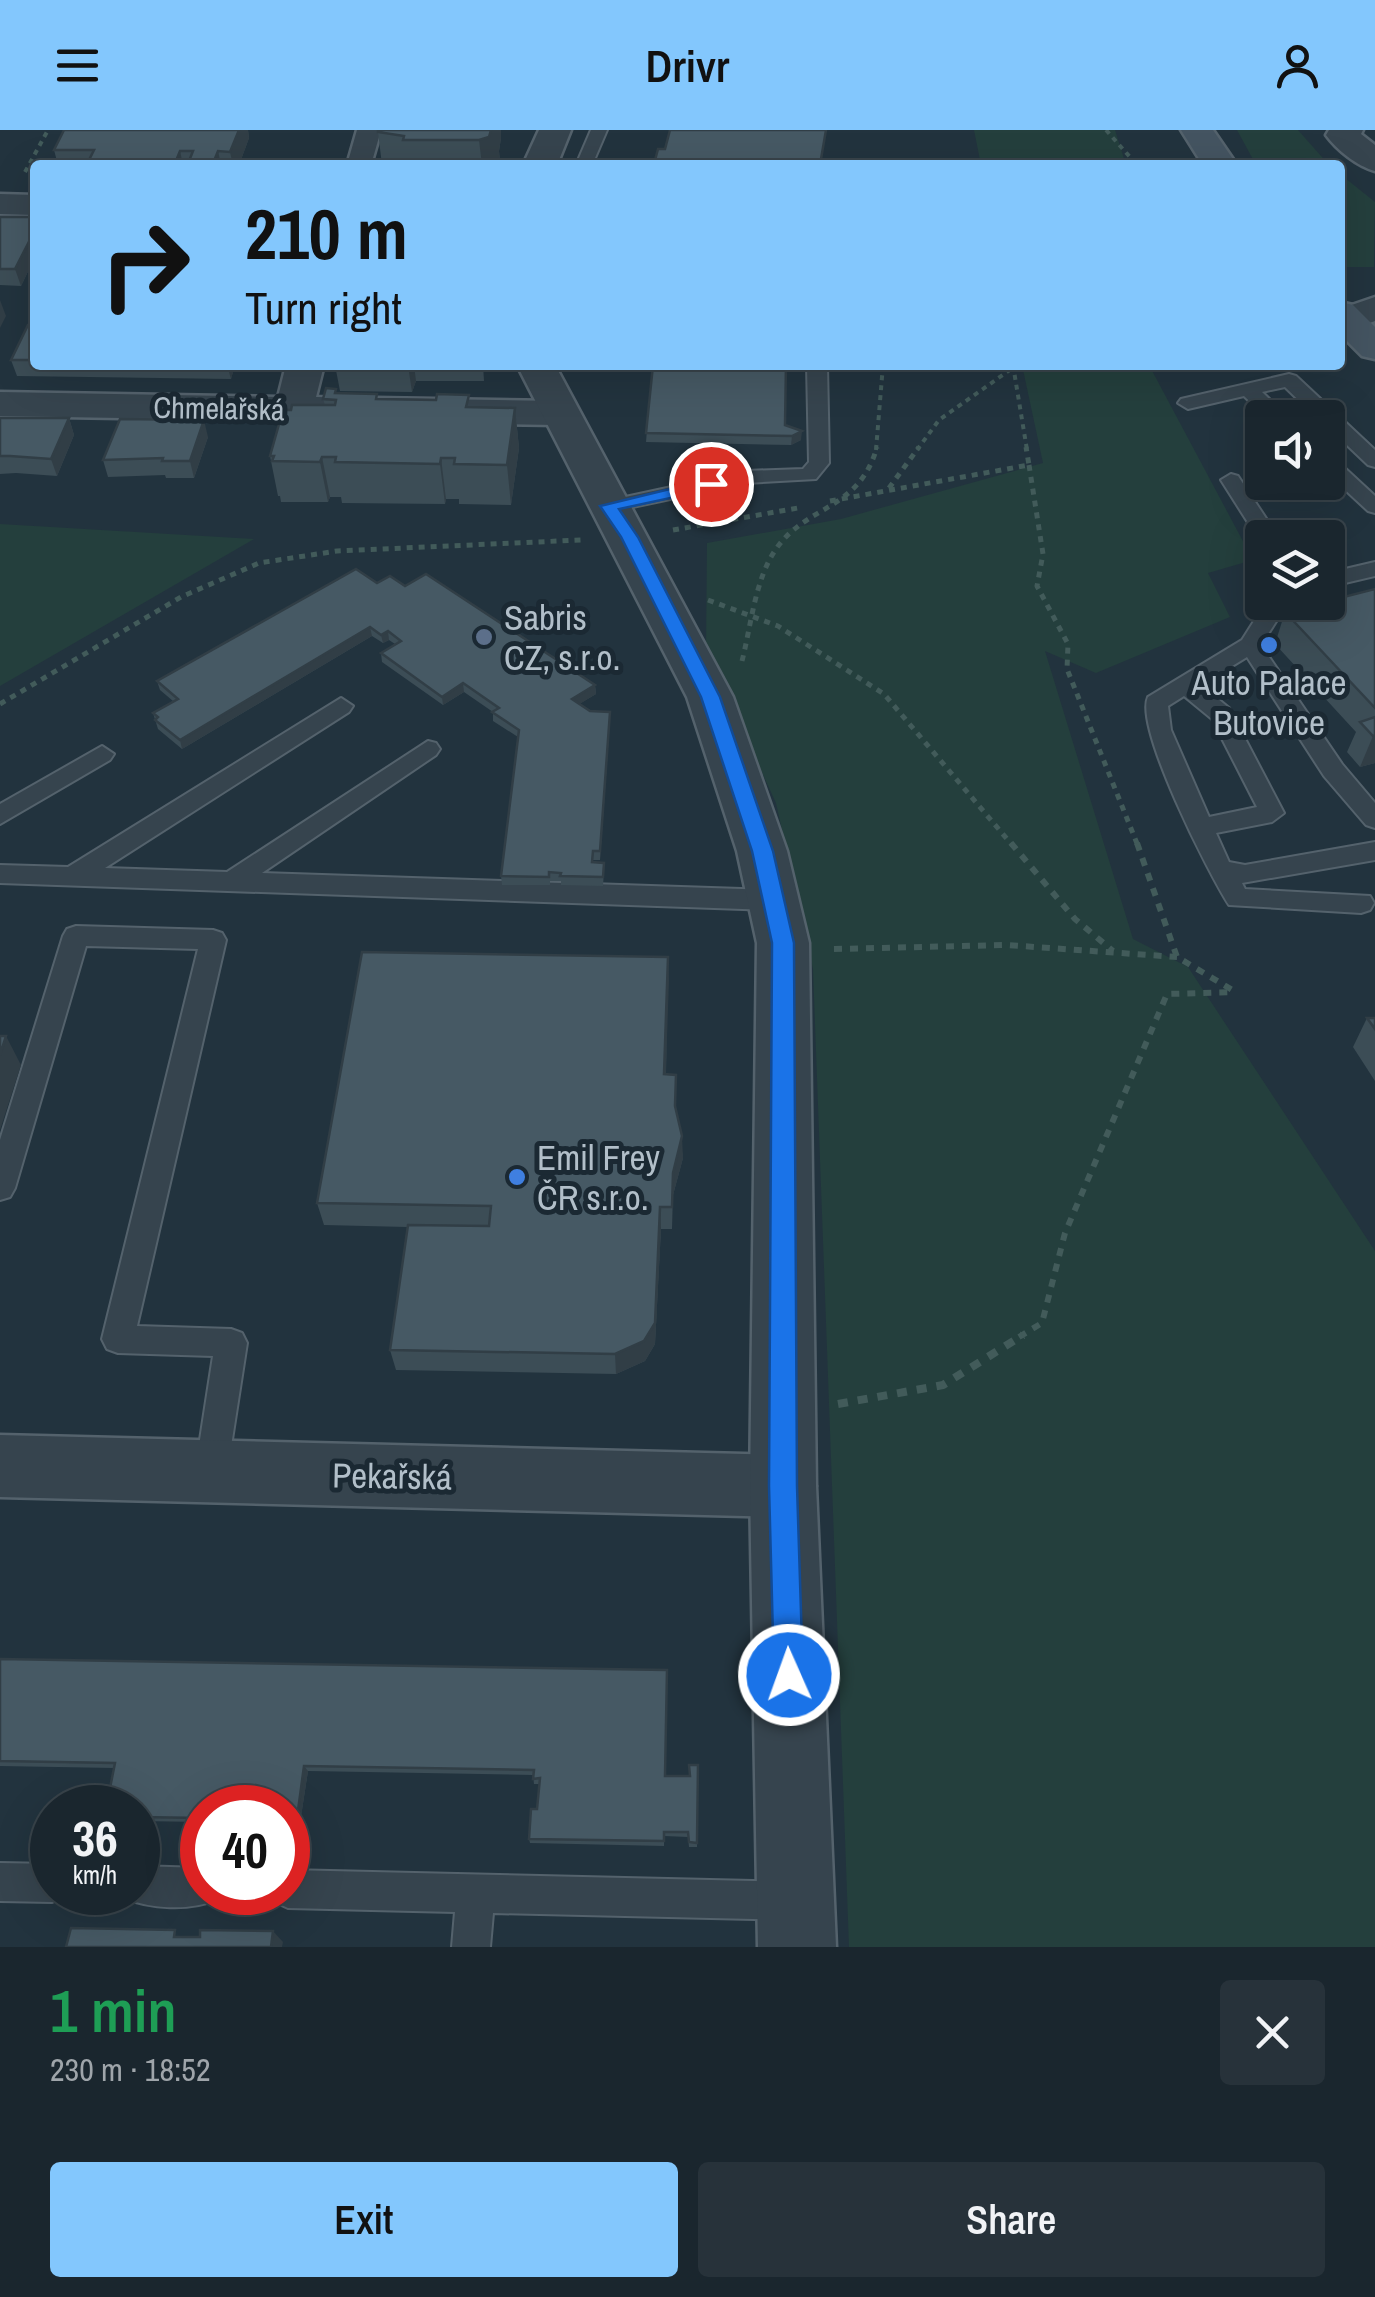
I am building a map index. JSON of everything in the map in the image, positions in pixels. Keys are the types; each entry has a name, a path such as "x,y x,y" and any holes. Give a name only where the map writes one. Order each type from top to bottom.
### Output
{"main road":[{"path":"1198,130 1217,160"},
{"path":"1354,314 1375,348"}],"street":[{"path":"361,160 370,130"},
{"path":"542,160 555,130"},
{"path":"1346,130 1342,135 1375,161"},
{"path":"0,204 30,205"},
{"path":"294,409 305,370"},
{"path":"538,370 710,697 762,851 778,921 783,1486 796,1924"},
{"name":"Chmelařská","path":"0,404 558,412"},
{"name":"Pekařská","path":"0,1466 783,1486"}],"lane":[{"path":"586,160 598,130"},
{"path":"630,541 746,476 810,475 819,462 816,370"},
{"path":"1188,403 1290,380 1375,460"},
{"path":"1248,389 1260,400"},
{"path":"1345,479 1374,505"},
{"path":"1231,480 1257,520"},
{"path":"1345,576 1375,568"},
{"path":"1266,620 1250,645 1156,703 1160,730 1220,870 1238,898 1361,903"},
{"path":"1250,645 1333,770 1375,818"},
{"path":"1186,685 1221,714 1272,814 1201,828"},
{"path":"73,876 341,706"},
{"path":"230,882 428,750"},
{"path":"0,815 102,754"},
{"path":"1220,870 1245,874 1375,851"},
{"path":"0,874 230,882 778,921"},
{"path":"0,1188 76,936 213,940 118,1338 231,1342 211,1472"},
{"path":"0,1882 30,1883"},
{"path":"310,1889 476,1893 796,1924"},
{"path":"471,1947 476,1893"}],"path":[{"path":"1106,130 1133,160"},
{"path":"710,697 734,689 774,551 806,523 853,496 863,484 876,453 883,370"},
{"path":"888,490 940,420 1009,370"},
{"path":"1015,370 1044,554 1037,586 1068,644 1066,669 1123,804 1176,957"},
{"path":"819,504 1029,465"},
{"path":"0,704 181,597 259,563 336,551 630,541 802,508"},
{"path":"630,541 754,617 778,626 884,694 1074,919 1112,950"},
{"path":"778,921 853,951 1008,945 1176,957 1234,992 1166,994 1065,1233 1042,1323 943,1385 782,1414"}],"green space":[{"path":"974,130 1115,130 1124,160 980,160"},
{"path":"1237,130 1298,130 1325,160 1253,160"},
{"path":"1345,178 1375,202 1374,267 1346,267"},
{"path":"1023,370 1152,370 1245,545 1245,562 1208,573 1230,617 1096,673 1045,651 1133,939 1188,967 1375,1251 1375,1947 849,1947 813,969 776,803 706,650 707,543 841,519 1043,463"},
{"path":"0,524 254,539 0,686"}],"building":[{"path":"64,130 239,130 230,152 218,151 214,160 189,160 193,151 180,151 176,160 89,160 94,150 54,150"},
{"path":"378,130 491,130 489,137 479,140 403,140 404,136"},
{"path":"670,130 826,130 821,160 655,160 658,149 665,149"},
{"path":"0,217 30,217 30,240 15,269 0,269"},
{"path":"28,325 30,360 11,360"},
{"path":"652,370 786,370 785,425 802,431 792,436 646,433"},
{"path":"326,388 336,389 335,393 377,394 376,399 436,400 437,394 469,395 466,407 515,408 507,465 454,464 455,458 441,458 440,464 335,462 336,457 322,457 320,462 272,461 274,456 270,456 283,410 291,410 292,405 335,405 336,400 323,399"},
{"path":"0,418 69,418 51,459 0,456"},
{"path":"120,419 204,420 190,461 103,460"},
{"path":"356,569 377,583 390,576 405,586 426,574 595,685 572,699 590,711 610,712 600,851 593,851 592,862 604,863 603,877 549,872 549,877 501,876 519,730 492,712 499,708 463,683 442,697 381,653 401,641 388,631 381,635 370,627 180,740 155,720 158,717 153,713 178,699 157,681"},
{"path":"1375,589 1375,708 1292,620 1345,620 1345,597"},
{"path":"1375,717 1375,735 1373,736 1360,722"},
{"path":"362,952 668,957 664,1074 676,1075 675,1106 682,1136 673,1173 672,1207 660,1207 655,1323 644,1341 615,1354 390,1350 408,1225 489,1226 491,1206 317,1203"},
{"path":"0,1659 667,1670 665,1776 690,1776 689,1765 698,1765 697,1843 689,1842 688,1832 664,1832 664,1841 529,1839 531,1809 537,1809 540,1778 533,1779 534,1770 304,1766 301,1785 180,1785 180,1818 160,1817 160,1785 111,1785 115,1763 0,1761"},
{"path":"71,1928 175,1930 174,1937 200,1937 200,1930 273,1931 271,1947 66,1947"}],"place":[{"name":"Sabris CZ, s.r.o.","path":"484,637"},
{"name":"Auto Palace Butovice","path":"1269,645"},
{"name":"Emil Frey ČR s.r.o.","path":"517,1177"}],"route":[{"path":"711,484 609,506 630,537 710,697 762,851 783,943 783,1486 789,1675"}]}
